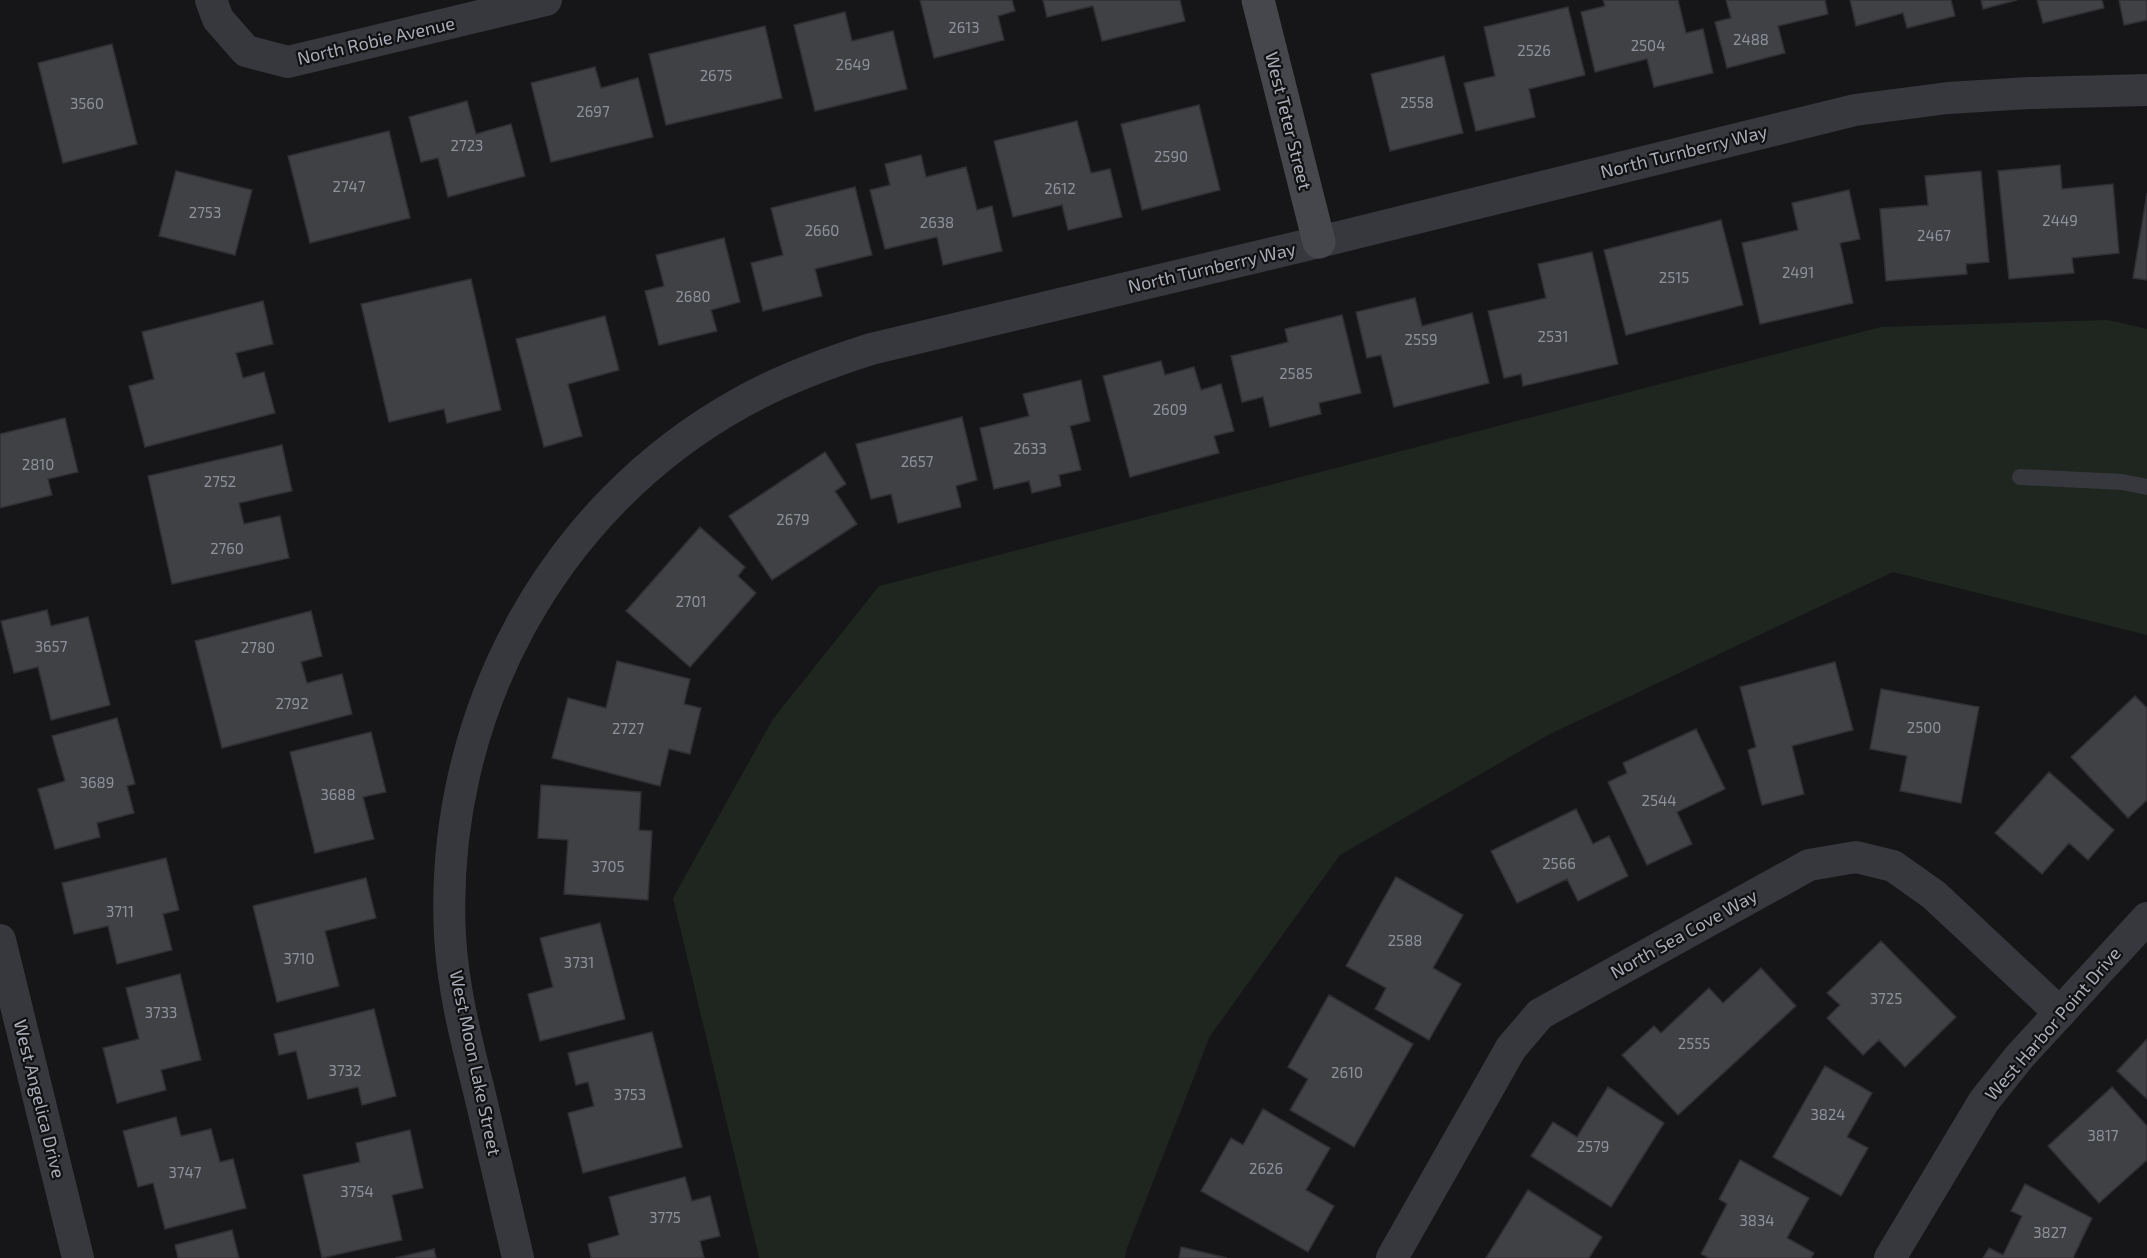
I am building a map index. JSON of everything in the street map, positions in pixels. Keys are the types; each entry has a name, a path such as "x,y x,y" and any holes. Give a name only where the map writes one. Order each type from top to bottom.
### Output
{"street":[{"name":"North Robie Avenue","path":"214,10 246,51 288,62 546,0"},
{"name":"West Teter Street","path":"1258,0 1319,242"},
{"name":"North Turnberry Way","path":"466,760 484,703 532,604 557,565 602,512 638,477 684,439 742,401 814,368 871,349 1855,110 1948,98 2147,90"},
{"name":"West Moon Lake Street","path":"466,760 456,808 449,888 450,937 465,1033 518,1258"},
{"name":"North Sea Cove Way","path":"1392,1258 1511,1048 1540,1014 1809,865 1856,857 1893,866 1934,896 2060,1012"},
{"name":"West Harbor Point Drive","path":"1890,1258 1984,1101 2020,1056 2147,918"},
{"name":"West Angelica Drive","path":"0,940 78,1258"}],"lane":[{"path":"2020,477 2122,482 2147,487"}],"shaded area":[{"path":"2108,320 2147,329 2147,635 1893,572 1550,734 1340,855 1210,1036 1125,1258 759,1258 673,898 773,719 879,586 1881,327"}],"building":[{"path":"920,0 1012,0 1015,11 998,16 1004,40 934,58"},
{"path":"1043,0 1180,0 1185,21 1102,41 1093,6 1047,17"},
{"path":"1603,0 1678,0 1686,33 1703,29 1713,73 1654,87 1647,59 1595,72 1581,12 1605,6"},
{"path":"1726,0 1825,0 1828,14 1778,26 1785,53 1727,68 1715,22 1731,18"},
{"path":"1850,0 1951,0 1955,16 1907,28 1903,13 1856,26"},
{"path":"1981,0 2017,0 1983,9"},
{"path":"2037,0 2102,0 2104,8 2043,23"},
{"path":"2119,0 2147,0 2147,20 2124,25"},
{"path":"1568,7 1585,75 1529,89 1535,117 1476,131 1464,83 1495,76 1484,27"},
{"path":"845,12 852,41 893,31 907,89 815,111 794,25"},
{"path":"765,26 782,98 666,125 649,54"},
{"path":"112,44 137,144 63,163 38,63"},
{"path":"1444,56 1463,133 1390,151 1371,74"},
{"path":"595,67 601,88 638,78 653,137 551,162 531,83"},
{"path":"467,101 476,134 511,124 525,176 448,197 438,158 421,162 409,117"},
{"path":"1199,105 1220,190 1142,210 1121,124"},
{"path":"1077,121 1091,173 1110,169 1122,217 1068,230 1062,205 1013,217 994,141"},
{"path":"389,131 410,218 310,243 288,156"},
{"path":"921,155 926,177 966,167 977,210 992,206 1002,251 943,265 937,237 885,249 870,190 890,185 885,164"},
{"path":"2060,165 2062,189 2113,184 2119,253 2072,258 2074,273 2009,279 1998,171"},
{"path":"176,171 252,190 235,255 159,236"},
{"path":"1981,171 1989,262 1966,264 1967,274 1886,281 1880,209 1928,205 1925,176"},
{"path":"855,187 872,255 815,269 822,296 763,311 751,263 783,255 771,208"},
{"path":"1849,190 1860,239 1840,243 1853,303 1760,324 1742,243 1798,230 1792,203"},
{"path":"2147,193 2147,280 2133,278"},
{"path":"1721,220 1743,305 1626,335 1604,250"},
{"path":"724,238 740,302 711,310 717,331 659,345 645,291 664,286 656,255"},
{"path":"1592,252 1618,364 1523,386 1521,374 1504,378 1488,311 1546,298 1538,264"},
{"path":"471,279 501,410 447,423 444,409 389,422 361,304"},
{"path":"1415,298 1422,326 1472,313 1489,383 1394,407 1381,355 1367,358 1356,312"},
{"path":"263,301 273,344 236,353 243,378 264,372 275,413 145,447 129,386 154,379 142,332"},
{"path":"1342,315 1361,393 1319,403 1321,414 1270,427 1263,397 1242,402 1231,356 1288,342 1285,329"},
{"path":"605,316 619,370 568,384 582,436 544,447 516,339"},
{"path":"1161,361 1165,375 1194,367 1201,390 1221,384 1234,431 1214,436 1219,453 1130,477 1103,376"},
{"path":"1081,380 1090,421 1070,426 1081,470 1059,475 1061,486 1032,493 1029,481 994,489 980,428 1029,416 1023,394"},
{"path":"962,417 977,480 956,486 961,507 898,523 891,494 871,499 856,444"},
{"path":"65,418 78,472 48,479 52,495 0,508 0,434"},
{"path":"282,445 292,491 239,503 244,524 280,516 289,558 172,584 148,476"},
{"path":"825,452 846,484 835,491 857,524 772,580 729,516"},
{"path":"700,527 745,567 738,576 756,593 690,667 626,611"},
{"path":"47,610 51,626 88,617 110,705 51,720 38,667 14,673 1,621"},
{"path":"311,611 322,656 301,662 307,683 342,674 352,714 222,748 195,641"},
{"path":"617,661 690,679 684,704 701,708 690,754 669,749 660,786 552,758 568,698 606,708"},
{"path":"1835,662 1853,730 1792,746 1804,794 1762,805 1748,750 1756,747 1740,687"},
{"path":"1881,689 1979,707 1961,803 1900,791 1907,756 1870,749"},
{"path":"2135,696 2147,708 2147,800 2128,818 2071,757"},
{"path":"117,718 135,784 127,786 134,813 97,823 100,837 55,849 38,789 65,781 52,736"},
{"path":"1696,729 1725,789 1677,812 1692,844 1647,865 1608,782 1627,773 1623,763"},
{"path":"371,732 386,792 363,797 374,839 315,853 290,752"},
{"path":"2049,772 2114,830 2088,860 2069,843 2042,874 1995,833"},
{"path":"541,785 641,792 639,830 652,831 648,900 564,894 568,840 538,838"},
{"path":"1576,809 1593,844 1609,836 1628,876 1578,901 1567,879 1517,903 1491,851"},
{"path":"166,858 179,910 163,914 172,950 117,964 108,926 74,934 62,883"},
{"path":"1396,877 1463,915 1433,968 1461,984 1429,1040 1375,1009 1386,988 1346,966"},
{"path":"366,878 376,918 325,931 339,986 277,1002 253,906"},
{"path":"600,923 625,1019 540,1041 528,994 553,987 540,938"},
{"path":"1881,941 1956,1017 1905,1067 1879,1040 1863,1055 1827,1018 1840,1005 1827,993"},
{"path":"1761,968 1796,1006 1678,1115 1622,1055 1654,1026 1661,1033 1709,988 1723,1003"},
{"path":"180,974 201,1060 161,1070 166,1090 117,1103 103,1048 139,1039 126,988"},
{"path":"1329,995 1413,1044 1354,1147 1290,1110 1308,1079 1288,1067"},
{"path":"374,1009 396,1096 362,1105 358,1087 308,1099 296,1051 279,1055 274,1034"},
{"path":"652,1032 682,1147 583,1173 568,1113 594,1106 588,1082 576,1085 568,1053"},
{"path":"2147,1039 2147,1099 2117,1071"},
{"path":"1825,1066 1872,1093 1847,1137 1868,1148 1841,1196 1773,1157"},
{"path":"1608,1087 1664,1123 1611,1207 1531,1156 1553,1122 1577,1137"},
{"path":"2112,1087 2147,1126 2147,1160 2099,1203 2048,1146"},
{"path":"1263,1109 1330,1148 1306,1190 1334,1206 1308,1252 1201,1191 1231,1138 1243,1145"},
{"path":"176,1117 181,1136 211,1129 220,1162 233,1159 246,1208 165,1229 153,1183 138,1187 123,1131"},
{"path":"410,1130 423,1188 392,1195 402,1240 322,1258 303,1175 360,1162 356,1143"},
{"path":"1740,1160 1809,1198 1787,1238 1814,1253 1811,1258 1709,1258 1701,1254 1727,1204 1719,1199"},
{"path":"685,1177 692,1201 710,1196 720,1236 700,1241 704,1258 591,1258 588,1244 619,1235 609,1197"},
{"path":"2025,1184 2092,1218 2073,1258 1983,1258 1989,1248 2003,1255 2022,1216 2011,1211"},
{"path":"1528,1190 1602,1237 1589,1258 1486,1258"},
{"path":"232,1230 239,1258 178,1258 175,1245"},
{"path":"1181,1247 1227,1258 1179,1258"},
{"path":"434,1249 436,1258 395,1258"}]}
